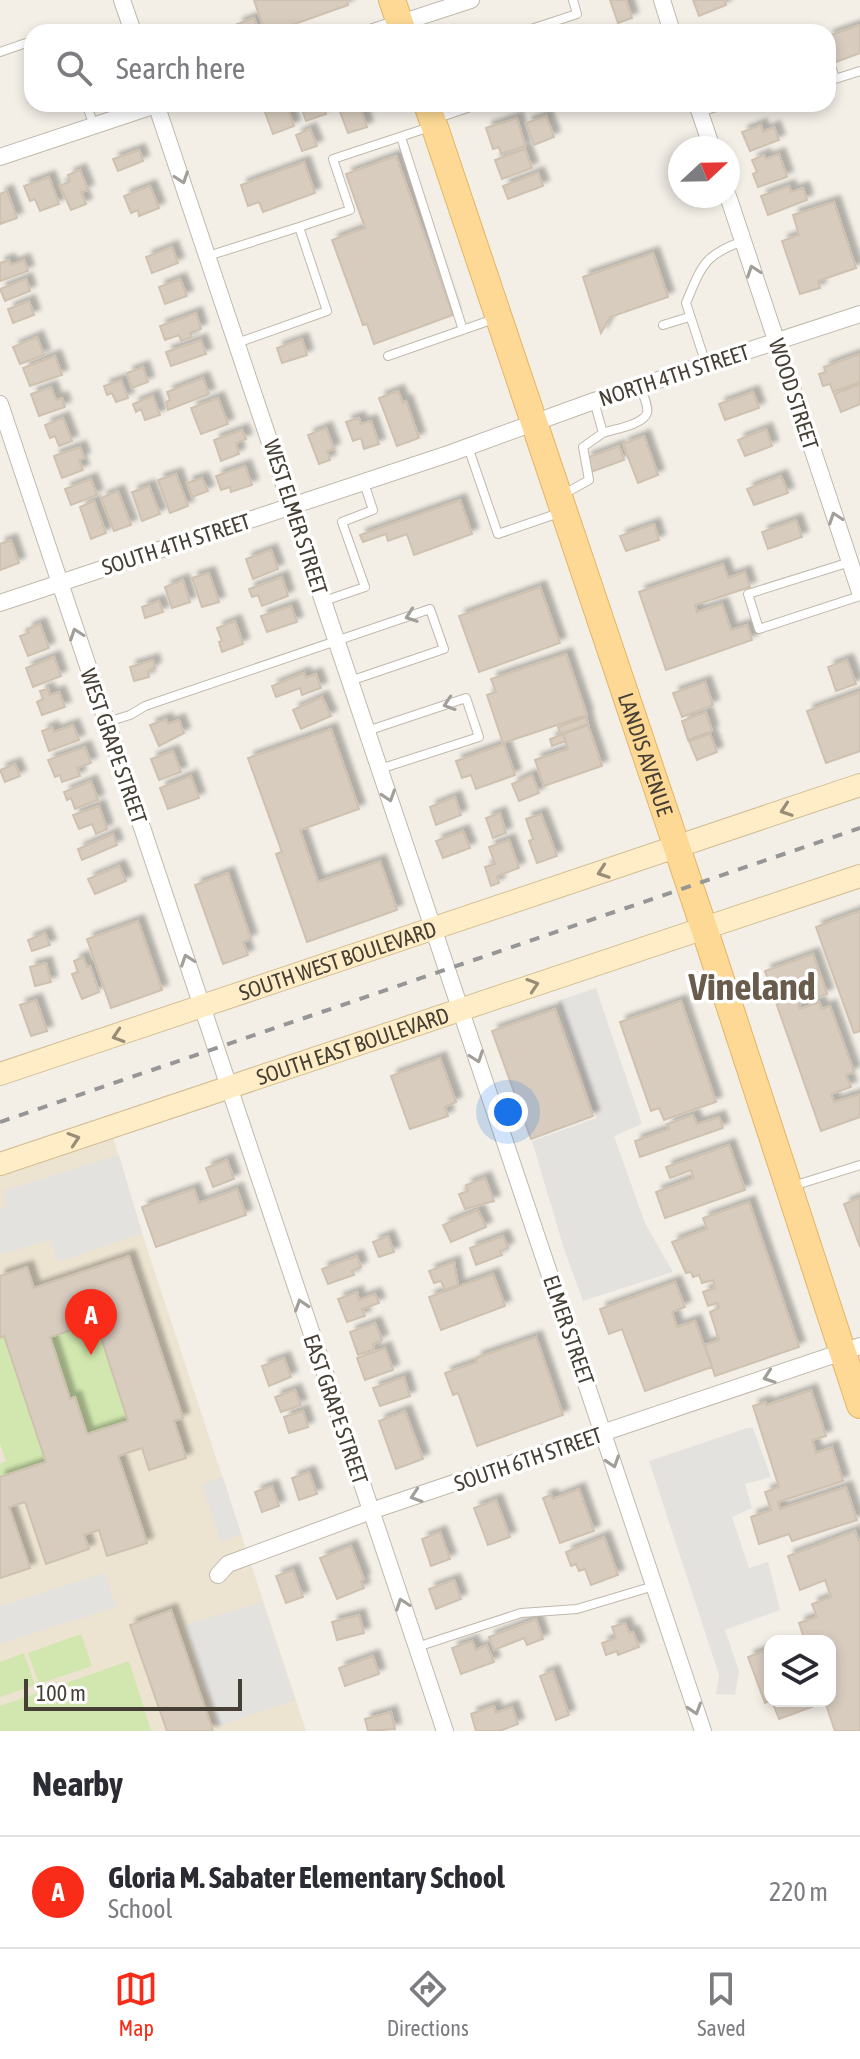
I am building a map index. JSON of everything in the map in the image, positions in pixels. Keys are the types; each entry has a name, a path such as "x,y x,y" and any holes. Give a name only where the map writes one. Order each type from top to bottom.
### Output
{"main road":[{"name":"LANDIS AVENUE","path":"431,117 789,1188 851,1349 860,1405"},
{"name":"SOUTH WEST BOULEVARD","path":"0,1074 860,785"},
{"name":"SOUTH EAST BOULEVARD","path":"0,1164 860,876"}],"street":[{"path":"122,0 130,24"},
{"path":"398,18 471,0"},
{"path":"662,0 670,24"},
{"path":"1,154 134,112"},
{"name":"WEST ELMER STREET","path":"160,112 434,930"},
{"path":"699,112 708,136"},
{"name":"WOOD STREET","path":"732,208 860,594"},
{"name":"NORTH 4TH STREET","path":"534,424 594,401 860,314"},
{"name":"WEST GRAPE STREET","path":"0,404 229,1087"},
{"name":"SOUTH 4TH STREET","path":"0,603 534,424"},
{"name":"ELMER STREET","path":"434,930 703,1731"},
{"name":"EAST GRAPE STREET","path":"229,1087 445,1731"},
{"name":"SOUTH 6TH STREET","path":"218,1575 228,1564 371,1511 851,1349"}],"lane":[{"path":"546,24 577,14 573,0"},
{"path":"0,52 24,44"},
{"path":"836,79 860,71"},
{"path":"89,112 94,126"},
{"path":"208,256 350,210 333,159 401,137 431,117"},
{"path":"401,137 463,330"},
{"path":"237,343 327,311 299,227"},
{"path":"706,365 686,303 708,257 743,241"},
{"path":"663,325 689,317"},
{"path":"388,356 499,318"},
{"path":"468,447 498,534 561,504 589,480 583,447 603,433 641,420 646,415 647,407 640,386"},
{"path":"594,401 603,433"},
{"path":"324,601 365,587 342,522 373,510 364,482"},
{"path":"850,562 748,594 759,629 860,594"},
{"path":"106,723 145,706 430,609 444,649 350,681"},
{"path":"367,731 466,698 475,724 479,737 380,769"},
{"path":"789,1188 860,1165"},
{"path":"417,1647 521,1613 577,1609 654,1586"}],"shaded area":[{"path":"596,988 642,1124 614,1136 645,1223 673,1272 583,1301 532,1141 596,1118 558,1001"},
{"path":"110,1127 306,1731 0,1731 0,1164"},
{"path":"119,1155 142,1233 58,1262 50,1240 0,1255 0,1208 7,1206 3,1191"},
{"path":"753,1428 771,1477 745,1484 752,1508 732,1517 749,1568 768,1562 780,1610 725,1630 739,1671 735,1695 716,1694 719,1675 649,1461"},
{"path":"223,1477 241,1534 221,1542 202,1485"},
{"path":"105,1573 116,1607 0,1644 0,1606"},
{"path":"262,1602 295,1700 218,1726 186,1625"}],"green space":[{"path":"96,1322 128,1421 87,1434 75,1398 70,1399 50,1337"},
{"path":"4,1336 48,1460 0,1477 0,1464 6,1461 0,1443 0,1338"},
{"path":"81,1634 92,1666 39,1684 28,1653"},
{"path":"24,1653 35,1685 0,1697 0,1662"},
{"path":"129,1661 151,1731 0,1731 0,1706"}],"building":[{"path":"254,0 347,0 348,5 295,24 262,24"},
{"path":"610,0 626,0 632,18 618,23"},
{"path":"693,0 724,0 726,5 699,16"},
{"path":"254,18 256,24 237,24"},
{"path":"860,25 860,53 836,62 836,33"},
{"path":"265,112 289,112 294,126 273,134"},
{"path":"303,112 325,112 326,114 306,121"},
{"path":"340,112 362,112 367,127 348,133"},
{"path":"546,116 554,137 534,145 526,123"},
{"path":"517,118 525,146 501,154 499,147 493,149 486,128"},
{"path":"761,125 763,132 774,127 779,140 750,151 742,132"},
{"path":"310,129 317,146 302,151 296,135"},
{"path":"525,149 532,168 502,179 495,160"},
{"path":"139,150 143,161 118,171 113,159"},
{"path":"779,154 787,177 758,187 752,160"},
{"path":"396,156 453,315 374,344 367,324 363,325 332,240 365,228 346,174"},
{"path":"304,162 315,193 263,212 259,202 248,206 241,185"},
{"path":"80,170 88,190 81,192 86,204 71,210 60,186 70,181 68,175"},
{"path":"538,173 543,186 508,199 503,186"},
{"path":"49,177 59,204 40,211 35,199 30,201 24,186"},
{"path":"150,186 159,208 139,216 138,210 131,213 124,196"},
{"path":"789,186 791,192 803,188 807,200 768,215 761,196"},
{"path":"7,191 17,218 0,224 0,194"},
{"path":"834,202 856,268 818,281 820,288 800,294 782,241 799,235 793,215"},
{"path":"172,247 178,263 152,273 146,257"},
{"path":"653,253 668,297 610,317 601,333 583,277"},
{"path":"9,260 11,265 24,260 28,271 0,281 0,263"},
{"path":"26,279 30,291 5,301 0,289"},
{"path":"180,279 187,296 165,304 159,287"},
{"path":"29,301 34,315 13,323 8,309"},
{"path":"196,313 201,329 190,333 192,337 181,341 179,335 165,340 160,326"},
{"path":"37,337 44,355 20,364 13,347"},
{"path":"302,339 307,355 282,363 277,348"},
{"path":"201,340 206,354 171,366 166,352"},
{"path":"860,354 860,382 833,392 830,384 823,386 819,374 826,372 824,367"},
{"path":"55,356 62,375 30,386 23,368"},
{"path":"143,367 148,382 132,388 127,373"},
{"path":"203,378 209,394 168,410 166,402 170,400 167,392"},
{"path":"121,380 128,398 116,402 112,393 107,395 104,386"},
{"path":"860,384 860,404 841,412 834,394"},
{"path":"51,387 56,400 62,398 65,407 39,416 31,394"},
{"path":"398,391 403,403 406,401 419,438 397,446 379,398"},
{"path":"753,392 759,408 725,420 719,404"},
{"path":"153,396 160,415 145,420 141,409 136,412 133,404"},
{"path":"218,398 228,424 201,434 191,408"},
{"path":"63,418 72,441 59,446 55,436 50,438 45,425"},
{"path":"359,418 361,424 371,421 379,444 364,449 361,438 353,441 346,422"},
{"path":"326,428 334,449 327,451 330,460 319,464 308,435"},
{"path":"766,429 772,446 745,456 738,440"},
{"path":"242,430 246,439 236,443 239,454 221,461 214,440"},
{"path":"644,436 658,475 638,483 623,444"},
{"path":"619,446 624,460 591,472 586,458"},
{"path":"80,447 84,458 79,460 83,470 62,478 54,456"},
{"path":"245,466 252,485 231,492 230,487 221,490 216,476"},
{"path":"176,474 188,506 170,513 158,480"},
{"path":"781,476 788,493 754,505 747,489"},
{"path":"202,478 208,491 192,497 187,483"},
{"path":"91,479 97,495 71,505 65,489"},
{"path":"149,486 160,514 142,521 132,492"},
{"path":"118,491 131,525 114,531 101,498"},
{"path":"460,500 472,534 414,555 407,534 388,541 386,534 363,542 360,535"},
{"path":"94,501 106,533 91,539 80,507"},
{"path":"796,520 802,537 768,549 762,532"},
{"path":"654,524 659,540 626,551 620,536"},
{"path":"11,540 19,563 0,570 0,544"},
{"path":"271,550 278,569 253,579 246,559"},
{"path":"723,564 728,578 745,572 750,587 695,605 697,612 722,604 731,630 747,625 752,640 666,670 639,592"},
{"path":"209,573 219,602 202,607 192,578"},
{"path":"282,577 288,596 262,606 258,595 252,597 249,589"},
{"path":"183,580 190,602 172,608 165,587"},
{"path":"540,587 560,643 479,672 459,616"},
{"path":"159,601 163,612 145,618 142,607"},
{"path":"291,606 297,622 267,632 261,616"},
{"path":"235,621 243,644 222,652 217,628"},
{"path":"40,624 49,648 28,656 20,636 29,633 27,629"},
{"path":"566,654 587,715 503,743 487,695 496,692 491,679"},
{"path":"54,657 61,676 33,687 26,668"},
{"path":"153,660 155,668 148,671 149,677 134,681 130,667"},
{"path":"847,660 856,684 836,691 828,667"},
{"path":"304,673 306,678 316,674 321,688 302,695 300,688 276,697 272,686"},
{"path":"705,682 713,705 682,717 673,693"},
{"path":"48,689 50,695 59,692 65,707 42,715 37,702 43,699 40,691"},
{"path":"860,692 860,751 826,763 807,711"},
{"path":"322,697 331,716 301,729 293,710"},
{"path":"706,712 712,731 688,740 682,721"},
{"path":"586,717 588,724 563,733 566,741 552,746 550,739 561,735 558,727"},
{"path":"166,719 168,724 179,720 184,733 159,746 150,725"},
{"path":"73,725 79,740 49,751 42,731 52,727 54,732"},
{"path":"588,725 602,766 544,786 535,760 568,749 563,734"},
{"path":"331,729 359,809 300,830 318,882 380,861 397,910 307,942 276,854 282,852 248,758"},
{"path":"710,734 717,752 697,760 689,741"},
{"path":"504,744 515,775 476,789 471,775 462,778 456,761"},
{"path":"85,747 91,763 77,768 80,776 62,782 60,775 55,777 48,760"},
{"path":"173,751 181,772 159,780 151,759"},
{"path":"15,764 20,776 5,782 0,770"},
{"path":"532,775 539,793 519,801 512,784"},
{"path":"191,776 199,798 168,809 160,788"},
{"path":"91,781 98,800 75,809 71,798 67,800 64,792"},
{"path":"455,797 461,815 436,825 430,807"},
{"path":"99,806 107,829 96,834 92,824 79,829 73,815"},
{"path":"500,813 506,833 493,838 486,818"},
{"path":"541,814 557,856 537,863 529,841 533,839 526,819"},
{"path":"463,831 470,848 443,858 436,841"},
{"path":"113,834 117,845 82,860 78,849"},
{"path":"509,840 519,868 497,876 499,883 491,886 485,867 495,864 489,847"},
{"path":"119,866 126,881 95,894 88,879"},
{"path":"228,873 251,939 243,942 248,955 223,964 195,885"},
{"path":"860,911 860,1031 854,1033 816,927"},
{"path":"138,921 162,990 111,1008 87,939"},
{"path":"45,933 50,945 32,951 28,940"},
{"path":"813,954 827,994 799,1004 800,1009 819,1002 822,1009 830,1006 854,1072 846,1075 851,1087 831,1094 834,1102 860,1094 860,1117 821,1131 765,971"},
{"path":"83,957 87,967 90,966 99,992 82,999 72,974 78,972 74,961"},
{"path":"46,963 51,982 35,986 30,967"},
{"path":"36,1000 47,1031 31,1036 20,1005"},
{"path":"681,1001 716,1102 664,1120 659,1108 651,1111 620,1022"},
{"path":"555,1009 593,1116 531,1139 492,1031"},
{"path":"440,1058 456,1102 445,1107 448,1116 410,1129 391,1076"},
{"path":"693,1115 697,1124 719,1117 723,1128 640,1157 635,1141 669,1129 667,1124"},
{"path":"729,1145 745,1190 665,1218 656,1192 694,1178 691,1170 670,1178 666,1167"},
{"path":"227,1160 234,1179 213,1187 206,1168"},
{"path":"485,1178 494,1201 465,1209 459,1194 468,1191 466,1185"},
{"path":"194,1189 199,1203 237,1189 246,1215 156,1247 142,1207"},
{"path":"860,1198 860,1247 844,1204"},
{"path":"749,1202 799,1347 715,1376 705,1345 719,1340 710,1312 719,1308 717,1303 708,1306 703,1292 715,1288 713,1280 702,1283 699,1275 693,1277 691,1272 686,1273 672,1242 707,1229 703,1218"},
{"path":"478,1210 486,1227 451,1242 443,1225"},
{"path":"388,1236 394,1252 379,1257 373,1242"},
{"path":"503,1236 508,1248 500,1251 502,1255 476,1265 470,1248"},
{"path":"129,1256 183,1418 174,1421 186,1458 149,1470 142,1448 118,1456 147,1543 107,1556 99,1530 84,1535 89,1549 46,1564 25,1502 9,1507 30,1568 0,1578 0,1477 46,1462 4,1336 0,1338 0,1276 27,1267 34,1288","holes":["96,1322 128,1421 87,1434 75,1397 70,1399 50,1337"]},
{"path":"357,1256 361,1267 352,1271 354,1275 328,1284 322,1269"},
{"path":"454,1262 458,1285 445,1290 441,1281 434,1283 429,1271"},
{"path":"493,1274 505,1306 441,1330 429,1297"},
{"path":"675,1282 685,1307 672,1312 677,1327 695,1321 712,1367 645,1391 622,1329 609,1334 600,1309"},
{"path":"357,1292 359,1300 375,1294 379,1303 362,1309 365,1316 347,1322 338,1299"},
{"path":"375,1323 382,1340 373,1344 374,1349 358,1355 350,1332"},
{"path":"536,1337 563,1415 477,1446 458,1393 453,1395 445,1373 477,1362 476,1358"},
{"path":"385,1348 393,1370 365,1380 357,1358"},
{"path":"284,1358 291,1377 269,1386 262,1366"},
{"path":"404,1377 410,1396 380,1406 373,1388"},
{"path":"295,1390 301,1405 281,1412 275,1397"},
{"path":"811,1390 826,1436 812,1440 816,1453 832,1447 843,1481 778,1502 780,1509 846,1487 857,1520 792,1541 789,1534 759,1544 751,1517 771,1510 765,1492 779,1487 753,1406 765,1402 767,1405"},
{"path":"303,1411 308,1427 289,1433 284,1417"},
{"path":"405,1411 423,1459 396,1469 379,1421"},
{"path":"309,1472 317,1494 299,1500 292,1478"},
{"path":"272,1486 279,1506 262,1512 255,1492"},
{"path":"579,1489 594,1531 560,1543 543,1498 551,1495 553,1499"},
{"path":"496,1500 510,1537 488,1545 474,1508"},
{"path":"855,1531 860,1544 860,1731 835,1731 827,1707 836,1707 836,1635 803,1635 799,1623 817,1617 812,1604 831,1597 825,1580 800,1590 788,1556"},
{"path":"440,1532 450,1559 431,1566 422,1539"},
{"path":"604,1537 618,1575 591,1585 585,1569 579,1571 576,1564 571,1566 566,1552"},
{"path":"351,1546 364,1579 361,1581 364,1588 337,1599 320,1558"},
{"path":"293,1570 303,1597 286,1603 276,1576"},
{"path":"454,1580 461,1599 436,1609 429,1589"},
{"path":"171,1610 213,1731 167,1731 130,1625"},
{"path":"359,1615 364,1633 337,1640 332,1622"},
{"path":"536,1619 543,1639 527,1645 524,1638 494,1650 489,1637"},
{"path":"625,1623 639,1647 618,1655 617,1651 606,1655 602,1643 616,1638 612,1627"},
{"path":"472,1641 476,1650 487,1645 494,1662 461,1674 452,1648"},
{"path":"764,1651 764,1700 748,1657"},
{"path":"373,1656 379,1674 345,1686 339,1668"},
{"path":"553,1671 569,1715 556,1720 540,1676"},
{"path":"494,1706 496,1713 512,1707 518,1724 499,1731 476,1731 471,1714"},
{"path":"774,1707 811,1707 779,1719"},
{"path":"391,1712 395,1729 368,1731 365,1719"}],"railway":[{"path":"0,1122 860,828"}],"place":[{"name":"Gloria M. Sabater Elementary School","path":"91,1355"}],"district":[{"name":"Vineland","path":"752,987"}]}
